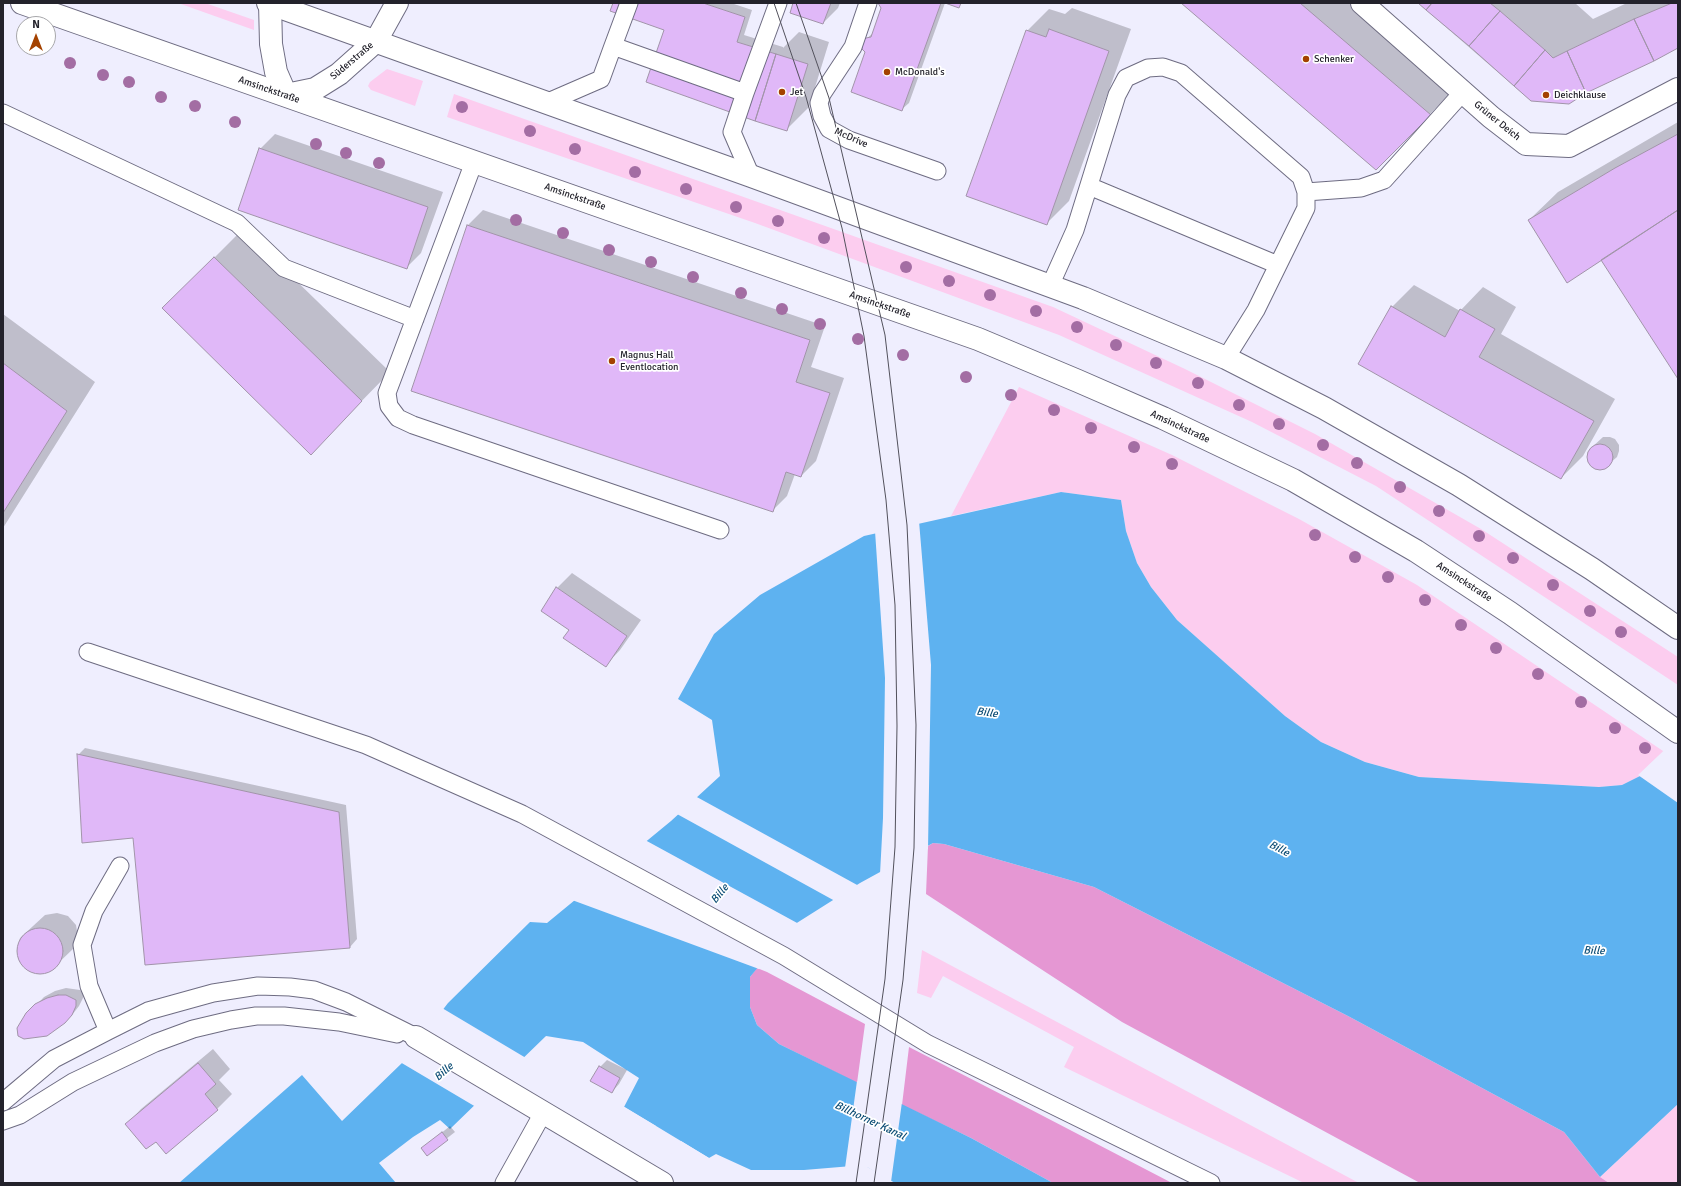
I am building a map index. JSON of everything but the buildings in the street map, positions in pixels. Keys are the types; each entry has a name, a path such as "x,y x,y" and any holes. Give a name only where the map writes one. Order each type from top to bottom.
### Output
{"main road":[{"name":"Amsinckstraße","path":"22,3 978,339 1163,418 1293,480 1416,551 1510,612 1670,726"},
{"path":"286,96 276,72 271,44 270,3 548,102 1050,286 1226,358 1324,408 1459,485 1592,569 1678,628"},
{"name":"Süderstraße","path":"286,96 315,89 339,74 376,41 397,3"},
{"name":"Grüner Deich","path":"1362,3 1463,92 1526,144 1569,146 1678,89"},
{"path":"416,1037 662,1183"}],"lane":[{"path":"548,102 601,79 628,3"},
{"path":"751,176 732,132 778,3"},
{"name":"McDrive","path":"868,3 853,47 822,94 819,104 822,116 830,128 849,140 937,171"},
{"path":"613,46 745,93"},
{"path":"1050,286 1075,230 1118,95 1126,78 1148,68 1163,67 1181,73 1301,177 1306,192 1306,208 1256,310 1226,358"},
{"path":"1306,192 1361,188 1384,180 1463,92"},
{"path":"3,114 237,223 284,268 415,319"},
{"path":"474,162 388,393 389,406 398,418 421,427 720,530"},
{"path":"1089,186 1278,265"},
{"path":"88,652 366,745 522,814 784,956 928,1044 1211,1183"},
{"path":"108,1031 89,986 82,945 94,911 120,866"},
{"path":"3,1102 54,1059 148,1011 213,993 258,986 290,987 314,990 346,1002 416,1037"},
{"path":"3,1121 20,1115 73,1082 123,1057 193,1029 231,1020 256,1016 284,1016 340,1022 416,1037"},
{"path":"504,1183 543,1112"}],"shaded area":[{"path":"178,3 205,3 254,20 254,30"},
{"path":"387,69 423,81 415,106 371,90 368,86 370,82"},
{"path":"454,94 1053,307 1185,369 1315,434 1481,529 1678,657 1678,685 1376,486 1252,422 1059,335 755,223 447,117"},
{"path":"1019,387 1172,455 1299,519 1417,585 1666,753 1640,776 1622,785 1599,787 1419,777 1365,762 1321,742 1285,716 1177,620 1151,587 1137,563 1126,531 1121,500 1061,492 951,516"},
{"path":"933,843 944,844 1094,887 1348,1016 1564,1132 1600,1177 1609,1183 1420,1183 1122,1022 926,894 928,846"},
{"path":"922,950 1359,1183 1304,1183 1064,1067 1074,1047 943,976 931,998 917,993"},
{"path":"757,968 865,1024 857,1083 779,1044 757,1025 750,1007 750,977"},
{"path":"909,1047 1172,1183 1053,1183 971,1138 902,1105"},
{"path":"1678,1104 1678,1183 1609,1183 1600,1177"}],"water":[{"path":"1061,492 1121,500 1126,531 1137,563 1151,587 1177,620 1285,716 1321,742 1365,762 1419,777 1599,787 1622,785 1640,776 1678,739 1678,1104 1600,1177 1564,1132 1348,1016 1094,887 944,844 933,843 860,883 792,926 750,977 750,1007 757,1025 779,1044 971,1138 1053,1183 895,1183 864,1165 804,1170 751,1170 716,1154 709,1158 681,1141 643,1183 656,1126 624,1107 639,1078 583,1042 546,1036 450,1129 440,1120 413,1137 379,1163 396,1183 179,1183 302,1075 342,1121 402,1063 448,1003 530,922 547,923 671,821 720,776 712,720 678,699 714,634 760,595 864,536"}],"pier":[{"path":"919,521 931,665 928,849 880,874 883,818 885,678 875,531"},
{"path":"1678,737 1678,803 1638,775"},
{"path":"695,796 859,886 835,901 677,814"},
{"path":"645,840 799,924 793,928 759,969 572,900"},
{"path":"442,1008 526,1058 476,1107 400,1062"},
{"path":"857,1081 902,1102 891,1182 867,1167 845,1168"},
{"path":"623,1106 709,1158 707,1160 681,1143 646,1183 600,1183 653,1126 623,1109"}],"tram line":[{"path":"774,3 806,97 842,228 864,336 886,500 895,605 897,726 895,847 885,979 856,1183"},
{"path":"796,3 829,98 885,335 907,525 916,725 914,848 903,980 874,1183"}],"place":[{"name":"Schenker","path":"1306,59"},
{"name":"McDonald's","path":"887,72"},
{"name":"Jet","path":"782,92"},
{"name":"Deichklause","path":"1546,95"},
{"name":"Magnus Hall Eventlocation","path":"612,361"}],"water label":[{"name":"Bille","path":"987,713"},
{"name":"Bille","path":"1279,849"},
{"name":"Bille","path":"720,894"},
{"name":"Bille","path":"1594,951"},
{"name":"Bille","path":"444,1072"},
{"name":"Billhorner Kanal","path":"870,1121"}]}
